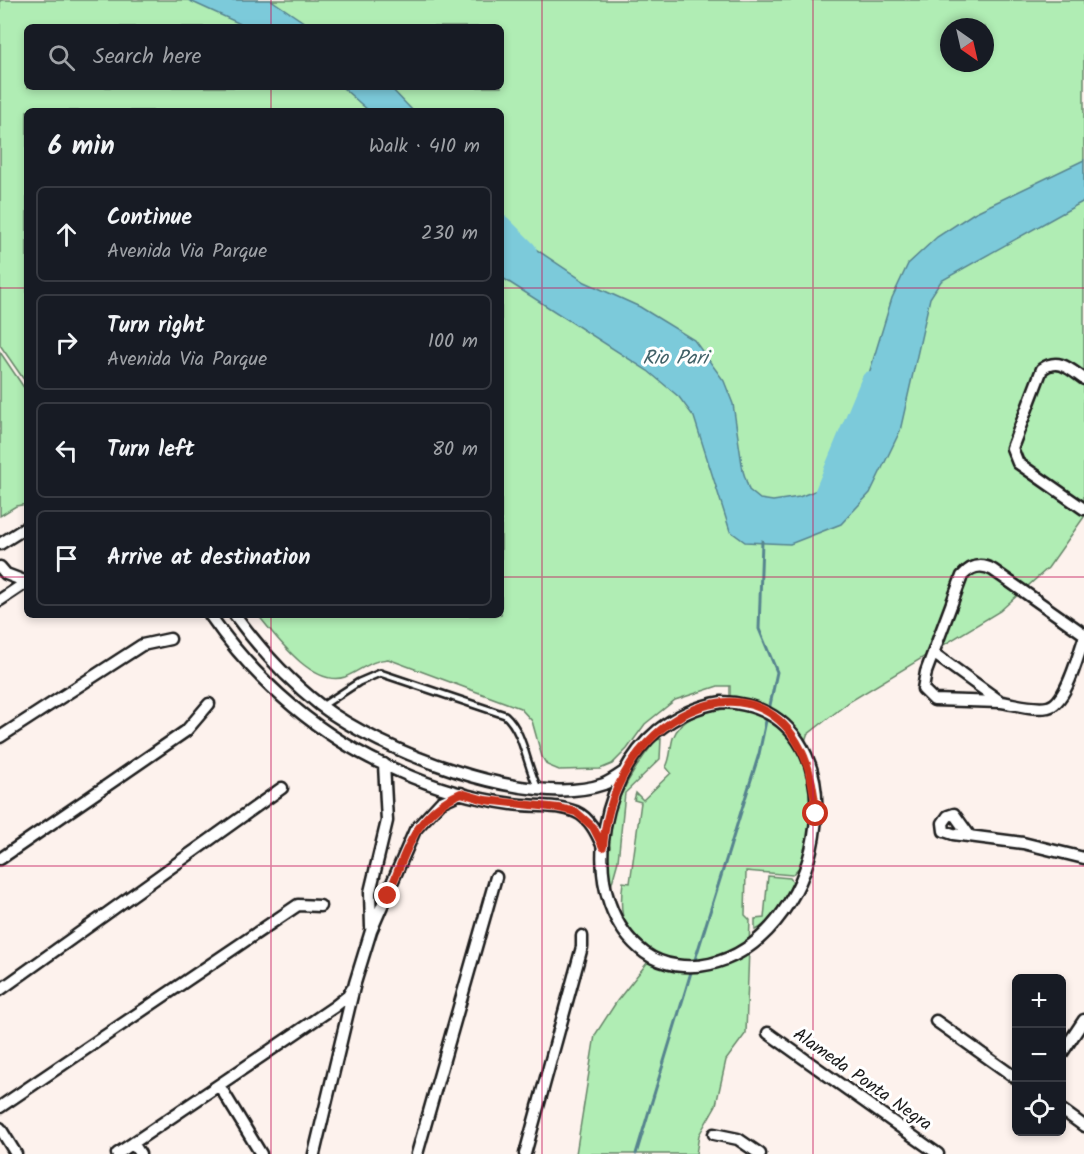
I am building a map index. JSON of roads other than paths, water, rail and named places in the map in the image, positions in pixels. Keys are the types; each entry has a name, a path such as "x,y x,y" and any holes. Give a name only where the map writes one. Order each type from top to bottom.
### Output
{"street":[{"path":"1084,379 1065,366 1056,364 1046,366 1038,373 1012,442 1012,453 1018,463 1084,509"},
{"path":"0,544 24,529"},
{"path":"1084,634 993,570 980,566 973,567 962,576 922,683 925,693 934,700 1001,702 1050,707 1062,697 1084,639"},
{"path":"0,567 6,574 24,581"},
{"path":"0,600 24,584"},
{"path":"212,618 239,654 265,682 329,734 384,764 461,793 485,800 576,812 593,827 603,847"},
{"path":"238,618 293,682 322,706 371,735 439,765 477,778 538,788 571,790 606,783 627,770"},
{"path":"0,737 142,645 170,639"},
{"path":"933,653 1001,702"},
{"path":"722,702 747,704 775,717 790,730 810,766 816,814 810,854 792,901 776,922 736,954 698,966 686,966 661,962 646,953 619,924 605,888 603,847 606,823 619,784 627,770 655,733 686,713 704,705 722,702"},
{"path":"0,859 186,730 208,704"},
{"path":"371,930 370,892 387,821 384,764"},
{"path":"0,990 282,788"},
{"path":"314,1154 355,982 371,930 415,830 441,802 461,793"},
{"path":"969,834 1023,843 1084,858"},
{"path":"417,1154 496,877"},
{"path":"0,1107 298,905 320,906"},
{"path":"525,1154 582,947 582,936"},
{"path":"117,1154 334,1007 348,996 355,982"},
{"path":"1066,1047 1084,1020"},
{"path":"936,1021 1012,1074"},
{"name":"Alameda Ponta Negra","path":"768,1033 938,1154"},
{"path":"219,1085 261,1154"},
{"path":"1066,1113 1084,1126"},
{"path":"0,1128 16,1154"},
{"path":"714,1134 738,1139 760,1154"},
{"path":"133,1143 140,1154"}],"lane":[{"path":"322,706 366,678 381,673 505,715 517,730 529,771 538,788"}],"water":[{"path":"188,0 271,0 307,24 240,24"},
{"path":"345,90 393,90 410,108 366,108"},
{"name":"Rio Pari","path":"1084,160 1084,201 941,281 930,298 900,431 870,493 841,524 790,544 745,542 730,531 694,417 679,397 648,371 504,279 504,228 585,282 640,307 694,340 724,381 733,404 743,471 749,490 760,499 773,501 799,497 825,487 840,469 892,298 908,264 937,237 974,213"}],"waterway":[{"name":"Rio Pari","path":"504,228 527,251"},
{"name":"Rio Pari","path":"816,502 822,499 871,381"},
{"path":"762,541 759,629 777,672 769,710"},
{"path":"694,963 759,754 767,716"},
{"path":"636,1154 692,969"}]}
